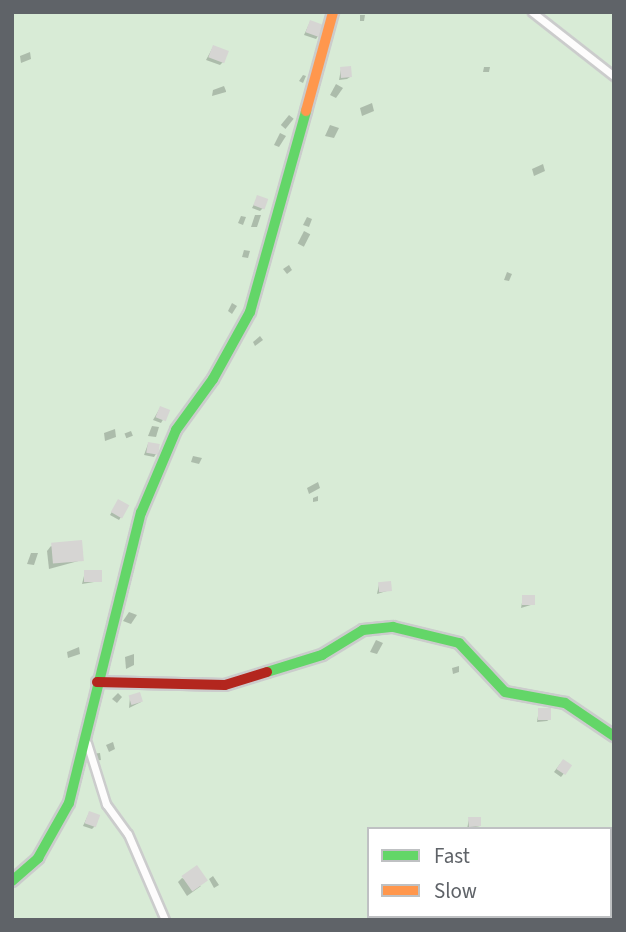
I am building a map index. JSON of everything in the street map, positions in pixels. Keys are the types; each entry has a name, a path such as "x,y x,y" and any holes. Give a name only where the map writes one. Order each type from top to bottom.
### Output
{"street":[{"path":"12,881 38,858 54,835 69,803 141,513 176,430 213,379 250,312 333,12"},
{"path":"532,12 614,76"},
{"path":"97,682 225,685 322,655 363,630 393,627 460,643 505,692 565,703 614,737"},
{"path":"86,739 106,804 128,834 165,920"}],"green space":[{"path":"12,12 614,12 614,920 12,920"}],"building":[{"path":"310,20 324,25 320,37 306,32"},
{"path":"213,45 229,51 224,63 208,57"},
{"path":"351,66 352,77 341,78 340,67"},
{"path":"257,195 268,199 265,209 253,205"},
{"path":"160,406 170,410 166,421 156,417"},
{"path":"148,442 160,444 158,455 146,453"},
{"path":"118,499 129,505 122,518 111,512"},
{"path":"82,540 84,561 53,564 51,543"},
{"path":"84,570 102,570 102,582 84,582"},
{"path":"391,581 392,591 379,592 378,582"},
{"path":"522,595 535,595 535,605 522,605"},
{"path":"140,692 143,702 131,705 129,696"},
{"path":"538,708 551,708 551,720 538,720"},
{"path":"563,759 572,765 565,775 556,769"},
{"path":"89,811 100,815 96,827 85,823"},
{"path":"468,817 481,817 481,826 469,827"},
{"path":"197,865 208,881 192,891 181,876"}],"traffic: fast":[{"path":"12,881 38,858 69,803 141,513 176,430 213,379 250,312 306,111"},
{"path":"267,672 322,655 363,630 393,627 459,643 505,692 565,703 614,736"}],"traffic: slow":[{"path":"306,111 333,12"}],"traffic: jam":[{"path":"97,682 225,685 267,672"}]}
